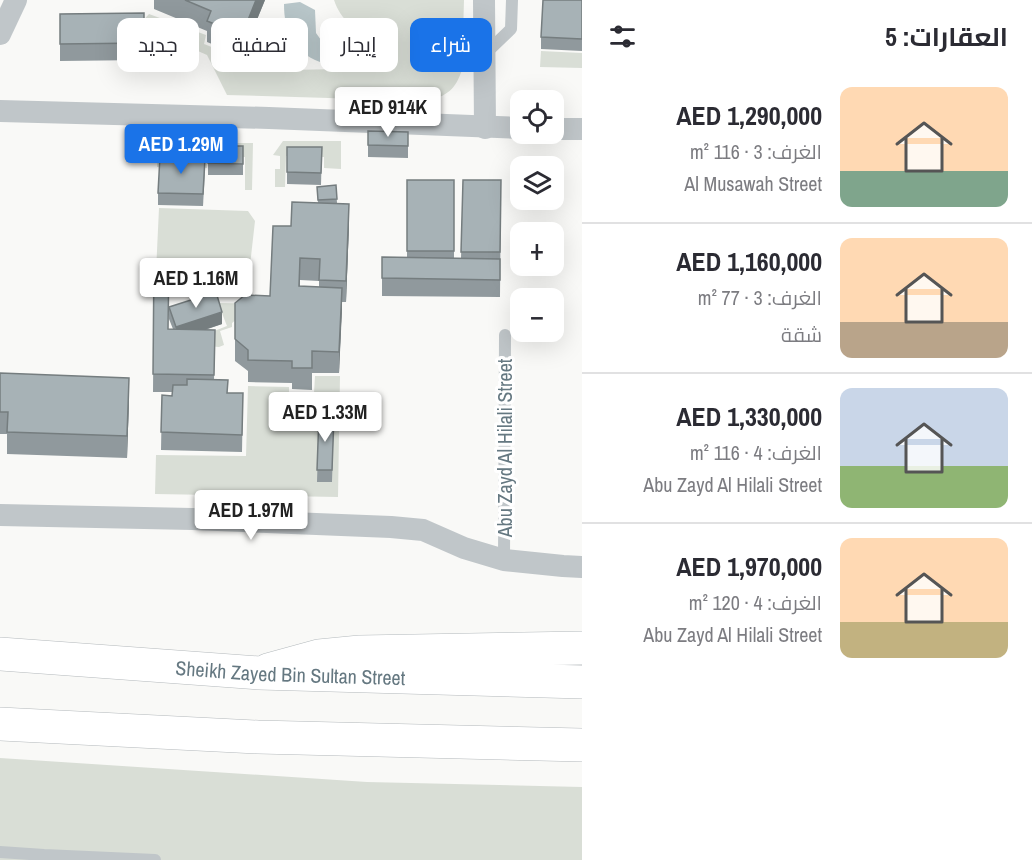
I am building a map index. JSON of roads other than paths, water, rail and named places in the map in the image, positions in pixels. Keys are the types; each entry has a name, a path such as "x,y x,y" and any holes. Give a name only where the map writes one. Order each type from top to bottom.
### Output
{"main road":[{"path":"259,673 299,660 360,652 582,648"},
{"name":"Sheikh Zayed Bin Sultan Street","path":"0,654 259,673 582,682"},
{"path":"0,723 258,738 582,745"}],"street":[{"path":"0,34 16,0"},
{"path":"484,0 484,18"},
{"path":"484,72 485,128"},
{"path":"0,111 269,118 510,128"},
{"path":"564,129 582,129"},
{"name":"Abu Zayd Al Hilali Street","path":"0,515 192,519 391,527 423,530 464,548 504,560 582,567"}],"lane":[{"path":"492,47 511,29 512,0"},
{"name":"Abu Zayd Al Hilali Street","path":"504,560 505,335"},
{"path":"0,852 155,860"}]}
